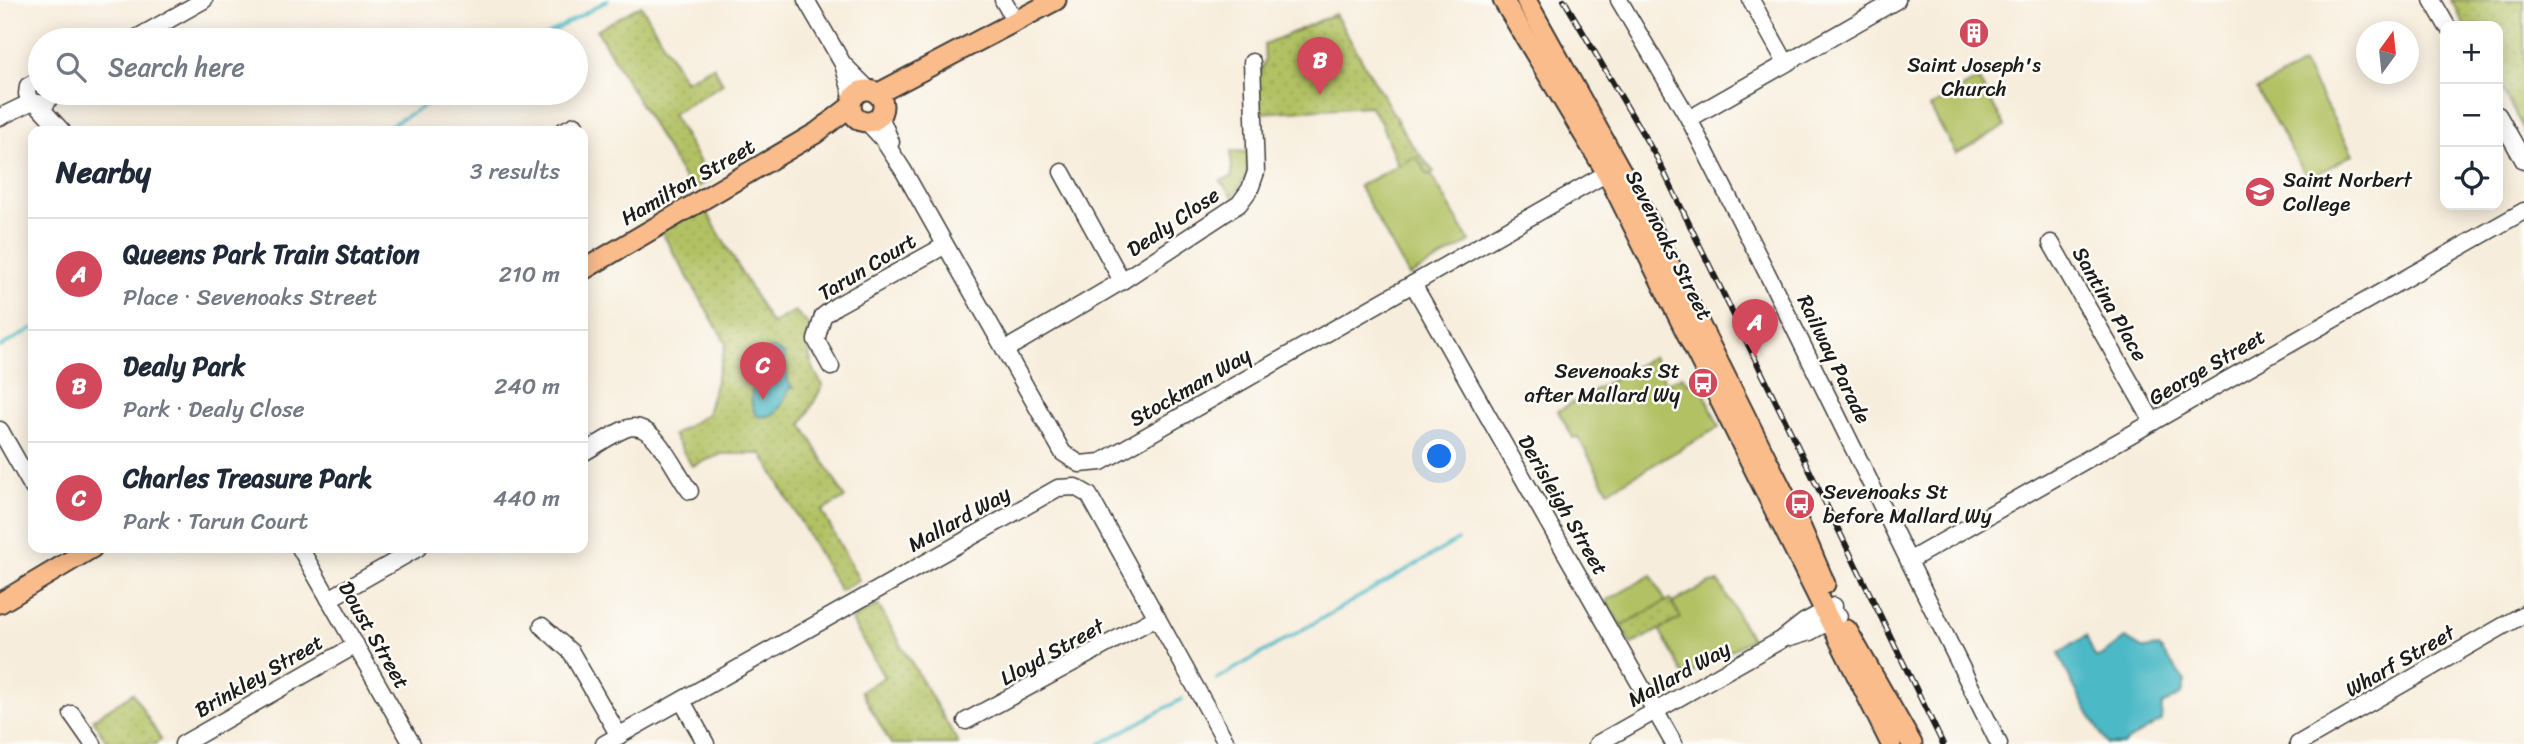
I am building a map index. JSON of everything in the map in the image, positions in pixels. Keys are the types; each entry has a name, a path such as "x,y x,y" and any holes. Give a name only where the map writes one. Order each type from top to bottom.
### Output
{"main road":[{"name":"Hamilton Street","path":"588,267 867,107 918,74 1056,0"},
{"name":"Sevenoaks Street","path":"1503,0 1613,169 1640,205 1802,532 1831,613 1891,744"},
{"name":"Sevenoaks Street","path":"1526,0 1613,169"},
{"path":"0,603 71,553"},
{"name":"Sevenoaks Street","path":"1831,613 1912,744"}],"street":[{"path":"139,28 188,0"},
{"path":"154,28 204,0"},
{"name":"Stockman Way","path":"806,0 1063,453 1080,464 1101,463 1613,169"},
{"path":"1003,0 1016,23"},
{"name":"Railway Parade","path":"1619,0 1689,119 1999,744"},
{"path":"1751,0 1786,63"},
{"path":"2432,0 2444,21"},
{"path":"1689,119 1887,2"},
{"name":"Dealy Close","path":"1005,350 1122,281 1239,204 1250,189 1256,172 1252,62"},
{"path":"0,105 28,100"},
{"path":"0,117 28,104"},
{"path":"45,105 60,126"},
{"path":"2503,124 2524,161"},
{"path":"1062,172 1122,281"},
{"name":"George Street","path":"1910,560 2524,211"},
{"name":"Santina Place","path":"2051,243 2153,422"},
{"name":"Tarun Court","path":"831,367 816,340 817,327 824,316 836,306 944,246"},
{"name":"Derisleigh Street","path":"1413,284 1674,744"},
{"path":"588,450 628,427 641,426 652,432 690,491"},
{"path":"0,430 28,479"},
{"name":"Mallard Way","path":"604,744 1058,488 1075,487 1089,495 1227,744"},
{"name":"Doust Street","path":"303,553 412,744"},
{"path":"329,599 409,553"},
{"name":"Mallard Way","path":"1597,744 1781,640 1810,632 1831,613"},
{"name":"Wharf Street","path":"2298,744 2524,614"},
{"name":"Lloyd Street","path":"967,722 1157,617"},
{"path":"542,626 571,652 620,736"},
{"name":"Brinkley Street","path":"183,744 356,645"},
{"path":"682,701 706,744"},
{"path":"72,714 93,744"}],"green space":[{"path":"2451,0 2524,0 2524,130 2503,92 2503,21 2462,21"},
{"path":"641,5 685,81 713,66 723,84 672,114 710,180 691,191 597,30"},
{"path":"1335,14 1410,142 1434,172 1428,175 1416,156 1398,166 1381,123 1370,106 1258,113 1258,78 1265,60 1264,45"},
{"path":"2303,64 2353,154 2308,179 2257,90"},
{"path":"1978,79 2005,126 1956,154 1930,107"},
{"path":"1231,151 1248,152 1247,175 1233,197 1220,181 1232,177"},
{"path":"1416,156 1428,175 1431,174 1470,242 1409,276 1359,186"},
{"path":"704,207 771,324 795,311 810,326 810,357 823,385 802,424 845,498 822,511 859,580 840,591 762,454 722,454 692,466 673,435 707,414 726,343 661,231"},
{"path":"1653,357 1666,383 1683,376 1687,383 1698,378 1719,427 1608,491 1578,437 1573,438 1558,411"},
{"path":"1651,575 1666,602 1621,626 1606,601"},
{"path":"1719,582 1751,639 1685,677 1659,629 1680,618 1672,603 1710,583"},
{"path":"1670,599 1681,618 1631,645 1621,626"},
{"path":"878,605 959,744 891,744 861,691 884,677 851,620"},
{"path":"133,693 161,740 155,744 108,744 93,719"}],"water":[{"path":"772,348 784,354 788,381 793,388 789,388 778,410 770,416 757,416 753,408 752,391 766,351"},
{"path":"2086,636 2095,657 2101,656 2125,638 2144,649 2159,647 2185,681 2182,694 2162,705 2161,721 2123,744 2107,744 2075,688 2059,653"}],"waterway":[{"path":"559,28 608,0"},
{"path":"389,126 426,105"},
{"path":"0,347 28,331"},
{"path":"1217,679 1458,540"},
{"path":"1100,744 1182,699"}],"railway":[{"path":"1564,0 1657,158 1943,744"}],"place":[{"name":"Saint Joseph's Church","path":"1974,33"},
{"name":"Dealy Park","path":"1320,95"},
{"name":"Saint Norbert College","path":"2260,192"},
{"name":"Queens Park Train Station","path":"1755,357"},
{"name":"Sevenoaks St after Mallard Wy","path":"1703,383"},
{"name":"Charles Treasure Park","path":"763,400"},
{"name":"Sevenoaks St before Mallard Wy","path":"1800,504"}]}
